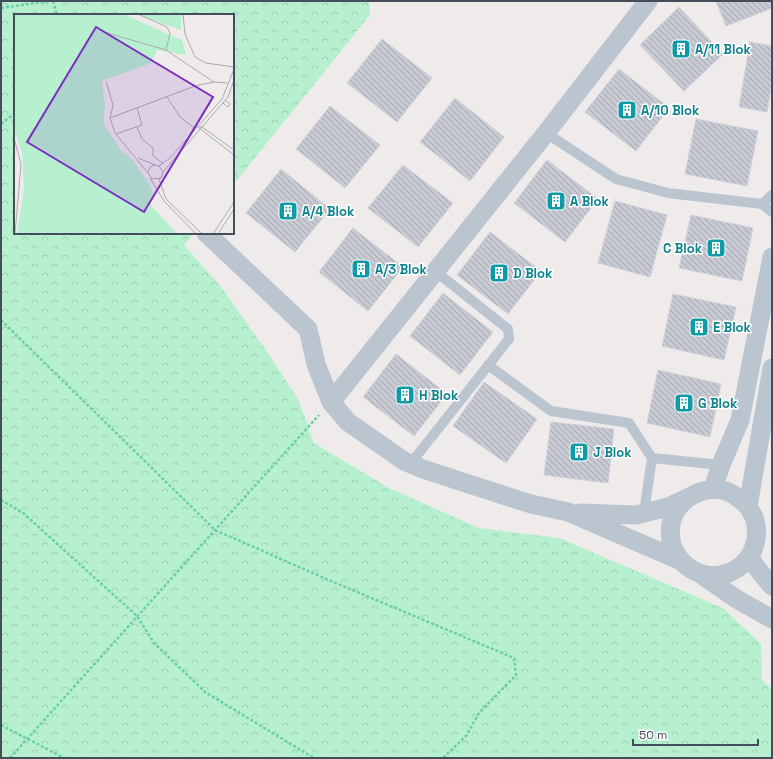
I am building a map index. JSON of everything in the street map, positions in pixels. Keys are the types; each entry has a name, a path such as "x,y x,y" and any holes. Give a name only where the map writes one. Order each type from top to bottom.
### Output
{"street":[{"path":"331,402 546,132 648,1"},
{"path":"207,234 308,328 316,364 331,402 348,422 404,461 531,504 568,512 636,515 668,507 700,491 713,489 726,491 739,497 748,506 754,518 757,532 755,545 750,557 740,567 729,573 716,576 702,575"},
{"path":"713,489 721,465 740,420 772,257"},
{"path":"748,506 772,368"},
{"path":"688,498 678,507 672,520 670,534 672,548 680,560 690,569 702,575 735,598 772,619"},
{"path":"568,512 680,560"},
{"path":"750,557 772,586"}],"lane":[{"path":"546,132 616,179 668,193 762,204 772,212"},
{"path":"762,204 772,195"},
{"path":"411,463 509,339 508,329 435,271"},
{"path":"488,365 551,412 629,423 652,458 644,513"},
{"path":"652,458 721,465"}],"path":[{"path":"1,8 49,1"},
{"path":"53,1 57,14"},
{"path":"1,124 14,114"},
{"path":"1,320 215,530 331,581 514,658 516,675 479,713 466,736 443,758"},
{"path":"10,758 331,402"},
{"path":"1,500 23,513 137,616 154,643 205,692 314,758"},
{"path":"1,725 64,758"}],"green space":[{"path":"1,1 369,1 370,15 234,184 234,14 14,14 14,234 193,234 184,245 222,288 272,359 299,401 314,443 389,488 479,528 559,538 723,608 761,644 762,679 772,690 772,758 1,758"}],"building":[{"path":"716,1 772,1 772,8 726,26"},
{"name":"A/11 Blok","path":"679,7 723,54 684,91 640,45"},
{"path":"382,39 432,78 397,122 347,83"},
{"path":"750,42 772,46 772,83 767,112 739,107"},
{"name":"A/10 Blok","path":"619,69 669,108 636,151 585,112"},
{"path":"455,98 504,137 470,181 420,142"},
{"path":"330,106 380,145 345,188 296,149"},
{"path":"696,119 758,131 747,186 685,174"},
{"name":"A Blok","path":"547,160 598,199 565,242 514,203"},
{"path":"403,165 453,203 418,247 368,208"},
{"name":"A/4 Blok","path":"281,169 330,209 295,252 246,213"},
{"path":"615,201 667,215 650,277 598,263"},
{"name":"C Blok","path":"691,215 753,228 742,281 679,268"},
{"name":"A/3 Blok","path":"353,228 403,267 368,311 319,272"},
{"name":"D Blok","path":"490,232 541,271 508,314 457,275"},
{"path":"443,293 493,332 460,375 410,336"},
{"name":"E Blok","path":"673,294 736,307 724,360 662,346"},
{"name":"H Blok","path":"396,354 447,394 414,436 363,397"},
{"name":"G Blok","path":"658,370 721,384 710,437 647,423"},
{"path":"484,382 537,419 506,463 453,426"},
{"name":"J Blok","path":"551,422 614,429 608,483 544,475"}],"place":[{"name":"A/11 Blok","path":"681,49"},
{"name":"A/10 Blok","path":"627,110"},
{"name":"A Blok","path":"556,201"},
{"name":"A/4 Blok","path":"288,211"},
{"name":"C Blok","path":"716,248"},
{"name":"A/3 Blok","path":"361,269"},
{"name":"D Blok","path":"499,273"},
{"name":"E Blok","path":"699,327"},
{"name":"H Blok","path":"405,395"},
{"name":"G Blok","path":"684,403"},
{"name":"J Blok","path":"579,452"}]}
